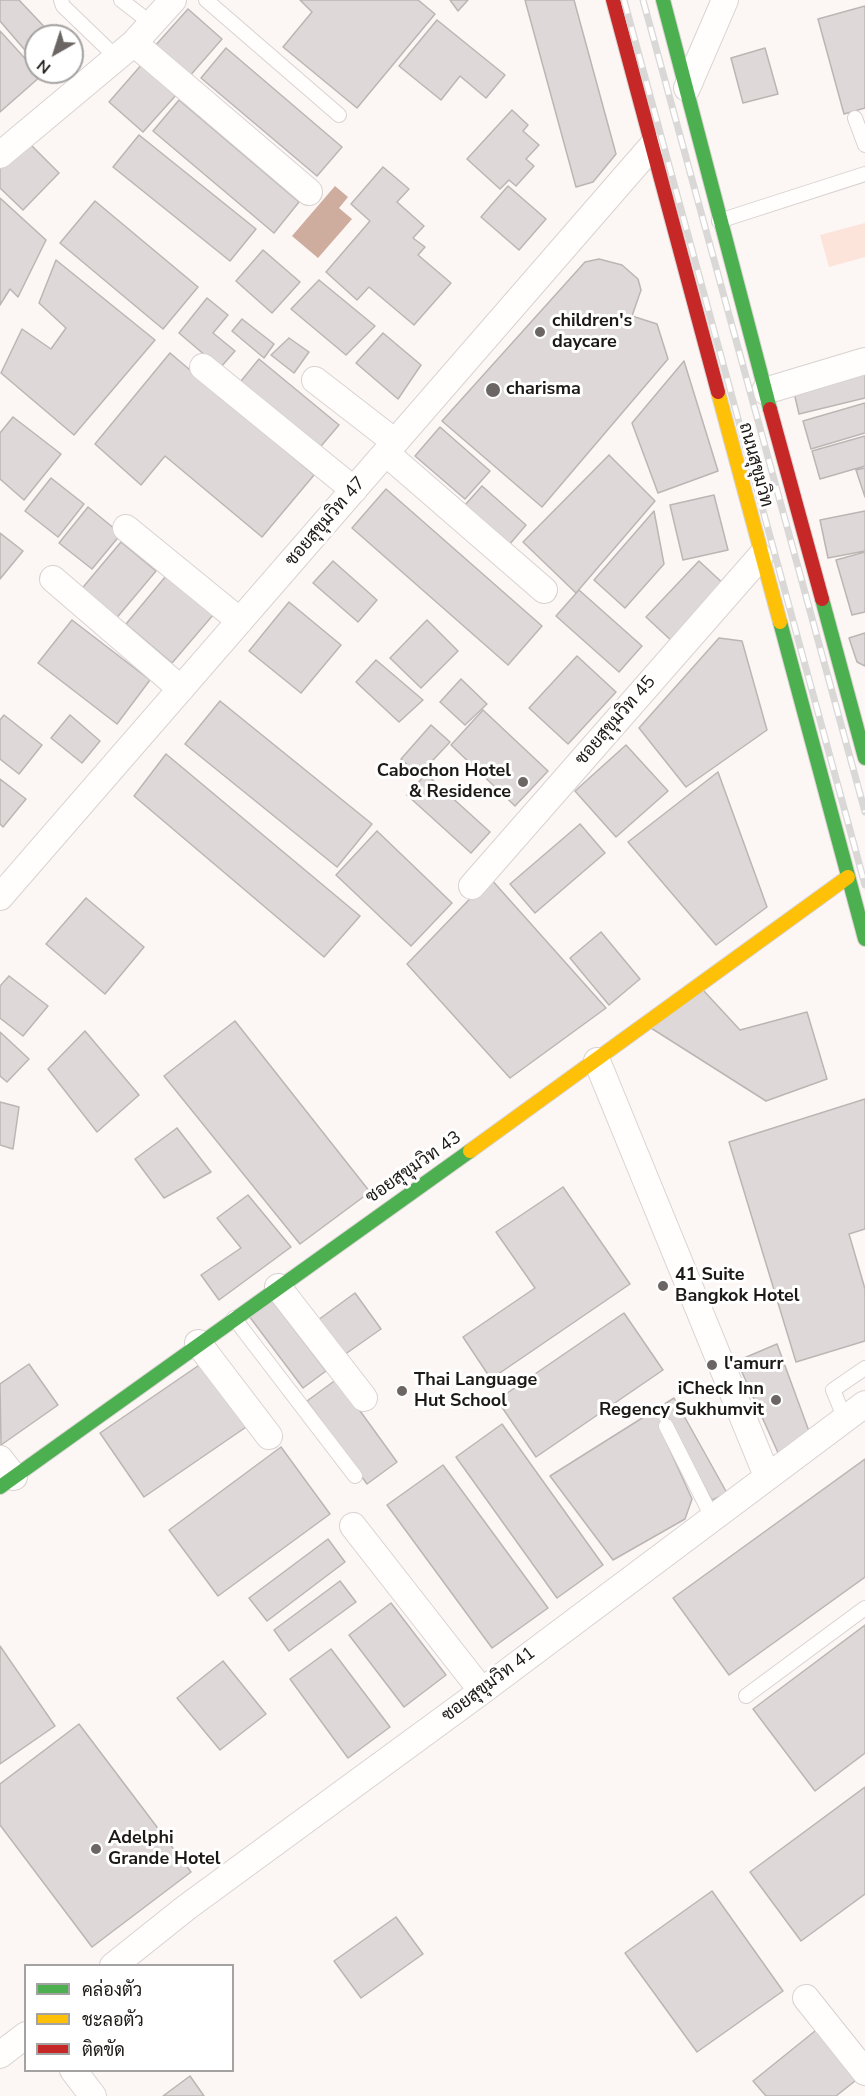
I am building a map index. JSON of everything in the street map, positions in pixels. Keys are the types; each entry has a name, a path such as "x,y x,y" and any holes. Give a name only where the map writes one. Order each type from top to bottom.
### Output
{"main road":[{"name":"ถนนสุขุมวิท","path":"613,0 760,557 865,939"},
{"name":"ถนนสุขุมวิท","path":"663,0 765,391 858,706 865,758"},
{"path":"848,878 865,876"},
{"name":"ซอยสุขุมวิท 43","path":"5,1474 278,1287 597,1061 848,878"}],"street":[{"path":"0,155 125,51 173,0"},
{"path":"687,88 725,0"},
{"path":"125,51 309,192"},
{"name":"ซอยสุขุมวิท 47","path":"0,897 652,146"},
{"path":"765,391 865,361"},
{"path":"203,367 354,490"},
{"path":"315,380 544,590"},
{"path":"126,528 240,621"},
{"name":"ซอยสุขุมวิท 45","path":"472,886 760,557"},
{"path":"53,579 181,689"},
{"path":"597,1061 767,1476"},
{"path":"278,1287 364,1398"},
{"path":"198,1343 269,1436"},
{"name":"ซอยสุขุมวิท 41","path":"114,1964 187,1907 482,1691 855,1411"},
{"path":"353,1526 482,1691"},
{"path":"806,1998 865,2072"},
{"path":"1,2053 24,2036"},
{"path":"75,2072 93,2096"}],"lane":[{"path":"61,0 63,6 125,51"},
{"path":"121,0 152,24"},
{"path":"206,0 339,115"},
{"path":"855,118 865,144"},
{"path":"719,220 865,174"},
{"path":"234,1318 355,1476"},
{"path":"855,1411 833,1390 865,1368"},
{"path":"666,1426 712,1517"},
{"path":"747,1696 865,1608"}],"shaded area":[{"path":"335,186 348,197 339,208 352,219 318,258 292,236"},
{"path":"865,223 865,257 829,267 820,235"}],"building":[{"path":"0,0 19,0 42,24 24,24 24,49 0,21"},
{"path":"300,0 418,0 435,14 357,108 283,47 312,12"},
{"path":"450,0 468,0 458,11"},
{"path":"525,0 574,0 616,154 593,182 576,187"},
{"path":"865,6 865,108 844,114 818,19"},
{"path":"188,9 222,39 188,78 154,47"},
{"path":"437,20 505,75 486,98 460,76 441,100 399,66"},
{"path":"0,31 24,57 24,84 32,84 0,112"},
{"path":"226,48 342,147 317,176 201,78"},
{"path":"765,48 778,94 743,103 731,58"},
{"path":"143,63 177,94 143,132 109,102"},
{"path":"179,100 299,202 274,233 153,131"},
{"path":"512,110 528,125 523,131 539,145 526,159 534,166 516,186 509,180 500,189 467,159"},
{"path":"139,135 256,229 230,261 113,167"},
{"path":"26,140 59,173 23,210 0,188 0,166"},
{"path":"383,167 409,189 397,202 424,226 413,238 425,247 418,255 451,283 414,325 369,287 357,300 326,272 370,221 351,204"},
{"path":"508,186 546,219 519,250 481,217"},
{"path":"0,198 46,240 18,297 10,289 0,305"},
{"path":"95,201 198,287 163,329 60,243"},
{"path":"263,250 300,282 272,313 236,281"},
{"path":"599,259 622,265 638,279 641,290 632,316 657,324 668,359 542,507 442,421 585,262"},
{"path":"56,260 155,340 74,435 1,373 22,329 51,349 66,328 39,303"},
{"path":"319,280 375,326 346,355 291,309"},
{"path":"207,298 228,315 213,333 235,351 220,368 179,333"},
{"path":"242,319 274,344 264,358 232,331"},
{"path":"383,333 421,365 398,399 356,363"},
{"path":"289,338 309,352 294,373 271,355"},
{"path":"170,353 314,475 262,537 165,456 141,485 95,444"},
{"path":"259,359 339,425 316,452 237,386"},
{"path":"684,361 718,471 658,493 632,423"},
{"path":"865,367 865,398 799,414 792,384"},
{"path":"865,403 865,433 811,449 803,421"},
{"path":"13,417 61,454 24,500 0,479 0,433"},
{"path":"440,427 490,471 465,499 415,456"},
{"path":"865,436 865,466 820,479 812,451"},
{"path":"609,455 655,501 576,593 523,542"},
{"path":"865,468 865,497 856,470"},
{"path":"51,478 84,504 58,537 25,511"},
{"path":"482,486 526,525 509,545 465,505"},
{"path":"386,489 542,626 508,665 352,528"},
{"path":"714,495 728,550 683,560 670,505"},
{"path":"88,507 121,534 92,569 59,543"},
{"path":"654,511 664,564 625,608 594,580"},
{"path":"865,511 865,551 828,558 820,520"},
{"path":"0,533 23,551 0,579"},
{"path":"121,542 156,571 114,621 79,592"},
{"path":"865,552 865,612 852,615 836,560"},
{"path":"333,561 377,600 358,622 313,583"},
{"path":"699,561 728,588 675,644 646,617"},
{"path":"166,576 213,615 172,663 126,624"},
{"path":"579,590 642,646 619,672 556,616"},
{"path":"289,602 341,645 301,693 249,651"},
{"path":"72,620 150,680 117,724 38,663"},
{"path":"427,620 458,651 421,688 390,658"},
{"path":"865,633 865,666 857,662 849,638"},
{"path":"719,638 742,641 767,730 686,787 639,728"},
{"path":"577,656 616,692 568,744 529,708"},
{"path":"376,660 423,700 399,722 356,682"},
{"path":"461,679 487,704 465,725 440,702"},
{"path":"220,701 372,824 337,867 185,744"},
{"path":"483,710 548,771 515,806 451,745"},
{"path":"4,715 42,745 19,774 0,759 0,720"},
{"path":"70,715 100,741 82,763 51,738"},
{"path":"431,725 450,742 419,775 401,759"},
{"path":"626,745 668,791 616,837 575,791"},
{"path":"166,754 360,916 324,957 134,796"},
{"path":"718,772 767,907 716,945 628,842"},
{"path":"426,774 490,832 471,853 407,795"},
{"path":"0,779 26,799 3,827 0,824"},
{"path":"580,824 605,853 535,913 510,884"},
{"path":"377,831 452,903 411,946 336,875"},
{"path":"490,878 606,1008 510,1078 407,964"},
{"path":"86,898 144,947 105,994 46,944"},
{"path":"601,932 640,979 609,1005 570,958"},
{"path":"9,976 48,1006 23,1036 0,1018 0,986"},
{"path":"703,990 740,1030 807,1012 827,1079 766,1101 651,1028"},
{"path":"235,1021 370,1192 300,1244 164,1076"},
{"path":"85,1031 139,1095 97,1132 48,1069"},
{"path":"0,1032 29,1059 7,1082 0,1076"},
{"path":"865,1099 865,1229 849,1234 865,1289 865,1341 796,1362 729,1142"},
{"path":"0,1102 19,1107 13,1149 0,1145"},
{"path":"177,1128 211,1172 164,1198 135,1159"},
{"path":"563,1187 630,1284 491,1379 463,1337 535,1288 496,1232"},
{"path":"248,1195 291,1247 219,1300 201,1275 241,1248 217,1218"},
{"path":"355,1293 381,1329 344,1355 318,1320"},
{"path":"271,1299 326,1371 303,1388 249,1316"},
{"path":"624,1313 663,1370 536,1457 497,1400"},
{"path":"777,1344 810,1434 779,1455 737,1361"},
{"path":"208,1359 252,1423 144,1497 100,1433"},
{"path":"29,1364 58,1405 1,1445 0,1384"},
{"path":"337,1379 397,1462 367,1484 307,1401"},
{"path":"674,1398 727,1493 712,1500 666,1418 660,1428 692,1499 685,1519 613,1560 550,1476"},
{"path":"502,1424 603,1565 557,1598 456,1457"},
{"path":"281,1447 330,1514 218,1596 169,1530"},
{"path":"865,1459 865,1577 729,1675 673,1598"},
{"path":"443,1465 548,1608 492,1648 387,1505"},
{"path":"328,1539 345,1562 267,1621 249,1598"},
{"path":"340,1581 356,1602 289,1651 274,1630"},
{"path":"391,1603 446,1675 404,1707 349,1635"},
{"path":"865,1625 865,1753 815,1791 753,1709"},
{"path":"0,1646 55,1726 0,1764"},
{"path":"331,1649 390,1727 348,1758 290,1679"},
{"path":"223,1661 266,1714 220,1750 177,1698"},
{"name":"Adelphi Grande Hotel","path":"79,1724 191,1872 92,1947 0,1825 0,1784"},
{"path":"865,1787 865,1894 801,1941 750,1872"},
{"path":"712,1891 783,1991 697,2052 625,1953"},
{"path":"396,1917 423,1954 361,1998 334,1961"},
{"path":"820,2027 860,2077 836,2096 766,2096 753,2081"},
{"path":"190,2076 204,2096 163,2096"}],"railway":[{"path":"624,0 865,885"},
{"path":"643,0 865,812"}],"traffic: fast":[{"path":"663,0 770,409"},
{"path":"822,599 865,758"},
{"path":"780,622 865,939"},
{"path":"0,1487 470,1151"}],"traffic: slow":[{"path":"718,392 780,622"},
{"path":"470,1151 848,877"}],"traffic: jam":[{"path":"613,0 718,392"},
{"path":"770,409 822,599"}],"place":[{"name":"children's daycare","path":"540,332"},
{"name":"charisma","path":"493,390"},
{"name":"Cabochon Hotel & Residence","path":"523,782"},
{"name":"41 Suite Bangkok Hotel","path":"663,1286"},
{"name":"l'amurr","path":"712,1365"},
{"name":"Thai Language Hut School","path":"402,1391"},
{"name":"iCheck Inn Regency Sukhumvit","path":"776,1400"},
{"name":"Adelphi Grande Hotel","path":"96,1849"}]}
